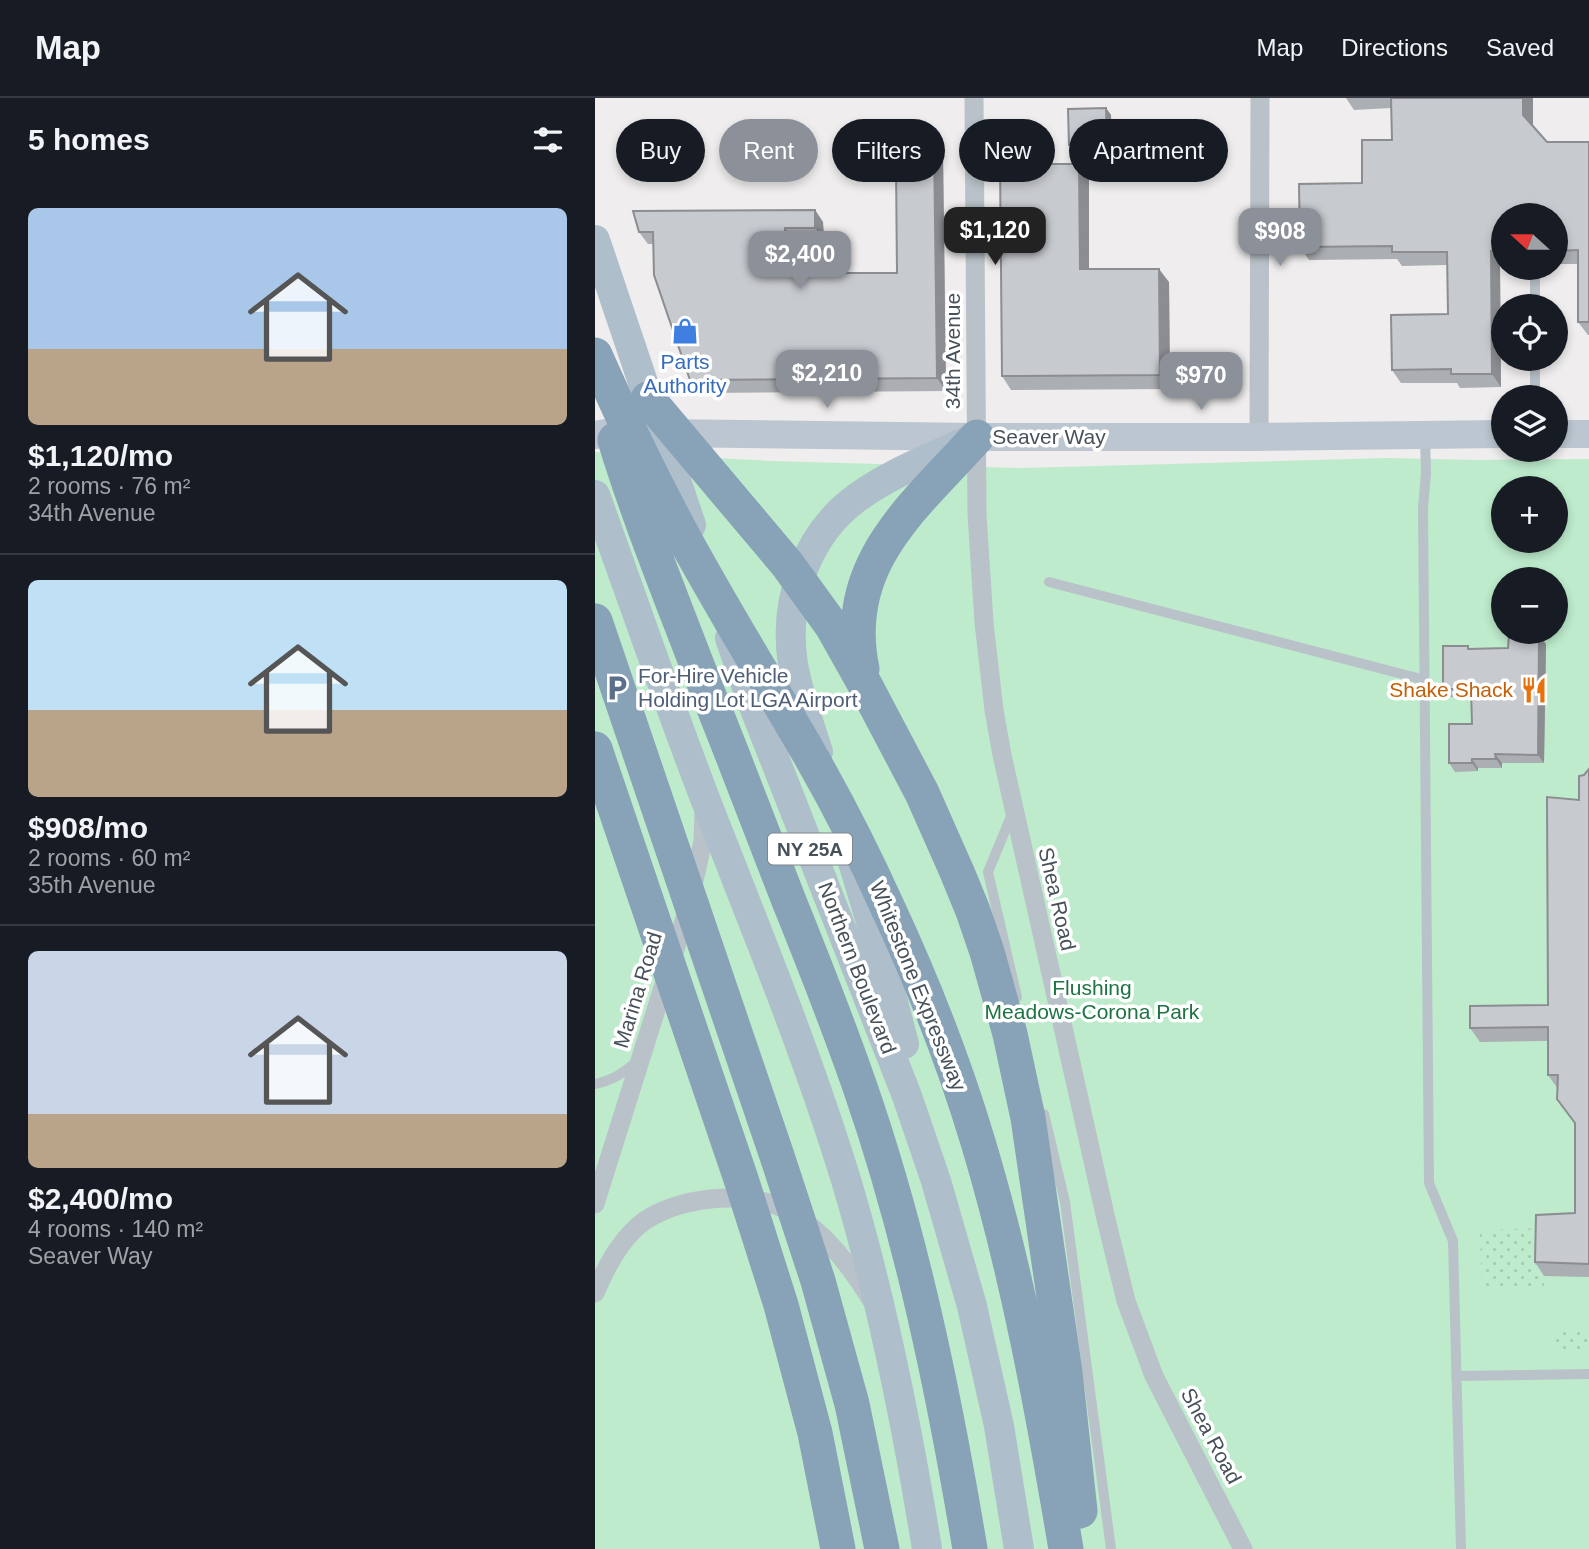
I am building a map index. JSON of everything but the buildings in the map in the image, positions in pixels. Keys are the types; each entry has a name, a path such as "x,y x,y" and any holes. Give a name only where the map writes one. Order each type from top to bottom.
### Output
{"highway":[{"name":"Whitestone Expressway","path":"595,355 683,535 854,837 903,941 936,1020 978,1141 1003,1234 1029,1348 1066,1549"},
{"path":"595,376 649,541 824,989 871,1121 922,1307 941,1389 969,1538"},
{"path":"647,399 667,433 799,579 832,626 922,793 973,911 999,992 1020,1076 1035,1160 1065,1371 1083,1549"},
{"path":"865,683 859,650 859,615 870,569 898,523 977,436"},
{"path":"595,621 824,1301 859,1435 882,1549"},
{"path":"595,749 781,1305 815,1433 838,1549"}],"main road":[{"path":"595,240 647,399"},
{"name":"Seaver Way","path":"595,435 667,433 1259,437 1491,434"},
{"name":"Northern Boulevard","path":"667,433 751,699 907,1096 933,1170 961,1264 991,1387 1019,1549"},
{"path":"1568,434 1589,434"},
{"path":"961,1264 878,945 795,677 790,636 799,579 809,553 835,517 856,498 885,480 977,436"},
{"path":"595,495 701,786 818,1093 853,1205 883,1322 915,1473 927,1549"}],"street":[{"name":"34th Avenue","path":"974,98 977,436"},
{"path":"1259,437 1260,98"},
{"name":"Shea Road","path":"977,436 977,514 984,624 994,710 1013,810 1103,1205 1126,1301 1154,1376 1243,1549"},
{"name":"Marina Road","path":"595,1204 688,908 697,872 704,824 701,786"},
{"path":"595,1293 618,1248 652,1216 687,1203 730,1197 746,1198 789,1211 818,1233 854,1274 883,1322"}],"lane":[{"path":"1425,435 1423,508 1429,1183 1453,1241 1461,1549"},
{"path":"1049,582 1425,680"},
{"path":"1013,810 988,872 1019,1004"},
{"path":"595,1084 620,1075 640,1058"},
{"path":"1043,1110 1065,1202 1111,1549"},
{"path":"1456,1376 1589,1374"}],"green space":[{"name":"Flushing Meadows-Corona Park","path":"595,452 773,461 1022,468 1388,458 1491,460 1491,462 1568,462 1568,459 1589,459 1589,1549 595,1549"},
{"path":"1546,1228 1544,1287 1482,1288 1480,1230"},
{"path":"1557,1332 1589,1332 1589,1349 1555,1350"}],"place":[{"name":"Parts Authority","path":"685,331"},
{"name":"For-Hire Vehicle Holding Lot LGA Airport","path":"617,688"},
{"name":"Shake Shack","path":"1534,690"}]}
